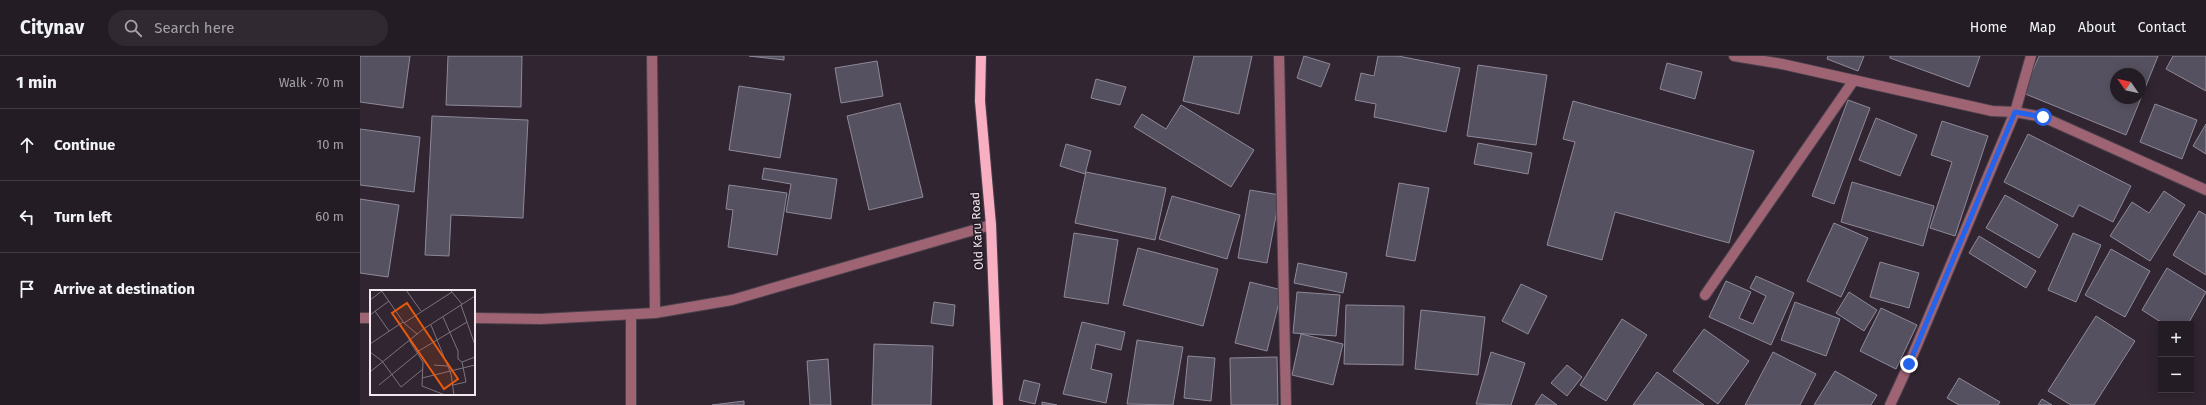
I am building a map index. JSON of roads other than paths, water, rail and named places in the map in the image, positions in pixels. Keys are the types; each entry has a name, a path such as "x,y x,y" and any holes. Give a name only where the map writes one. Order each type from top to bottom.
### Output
{"main road":[{"name":"Old Karu Road","path":"981,56 980,101 991,225 998,405"}],"street":[{"path":"652,56 655,313"},
{"path":"1279,56 1286,405"},
{"path":"1734,56 1854,80 1992,111 2015,112 2043,117 2206,190"},
{"path":"1890,405 1912,357 2015,112 2031,56"},
{"path":"1705,296 1854,80"},
{"path":"475,318 541,318 631,315 655,313 732,300 991,225"},
{"path":"631,315 631,405"}]}
